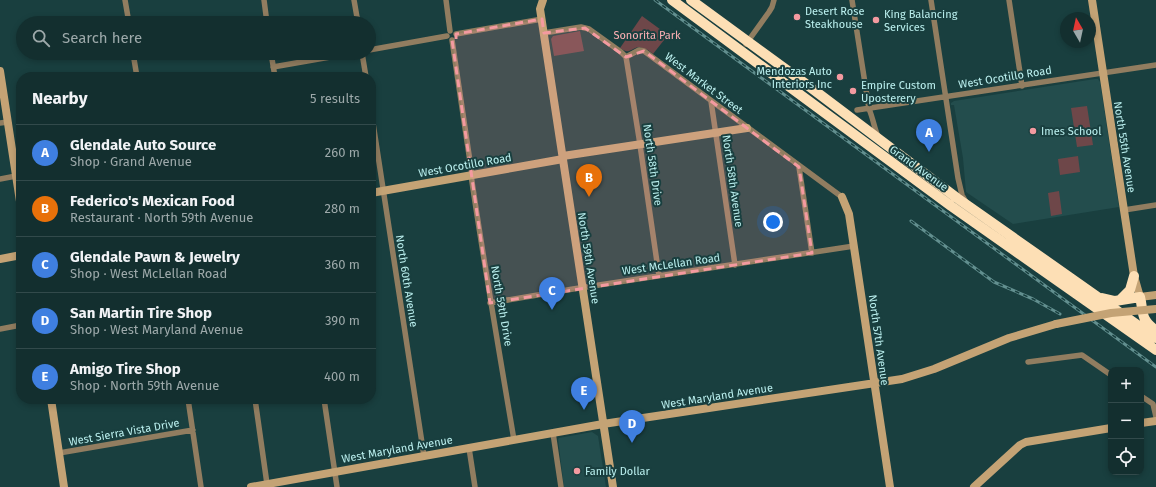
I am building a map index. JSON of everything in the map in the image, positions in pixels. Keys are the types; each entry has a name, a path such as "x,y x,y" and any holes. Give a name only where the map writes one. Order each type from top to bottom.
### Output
{"highway":[{"name":"Grand Avenue","path":"672,0 742,50 951,206 1156,350"},
{"name":"Grand Avenue","path":"691,0 969,207 1156,338"},
{"path":"1120,300 1130,290 1134,276"},
{"path":"1095,295 1109,300 1140,297 1144,320 1156,330"}],"street":[{"path":"125,0 128,16"},
{"path":"264,0 266,16"},
{"path":"354,0 357,16"},
{"path":"446,0 450,31 447,33 449,38"},
{"name":"North 59th Avenue","path":"535,0 540,9 542,19 613,487"},
{"name":"North 59th Avenue","path":"540,9 543,0"},
{"path":"742,50 769,12 774,0"},
{"path":"852,0 869,109 874,128 881,141"},
{"path":"931,0 958,178 962,195 969,207"},
{"path":"1009,0 1022,86"},
{"name":"North 55th Avenue","path":"1092,0 1102,74 1134,276 1140,297"},
{"path":"376,49 455,37 456,34 542,19"},
{"path":"544,33 581,27 589,29 626,57"},
{"path":"450,31 453,31 456,34"},
{"name":"North 59th Drive","path":"449,38 472,175 490,303 498,341 514,440"},
{"name":"West Market Street","path":"626,57 638,50 644,51 842,197"},
{"name":"North 58th Drive","path":"626,57 659,276"},
{"path":"134,60 136,72"},
{"path":"272,60 274,72"},
{"path":"273,67 313,60"},
{"path":"363,60 365,72"},
{"name":"West Ocotillo Road","path":"857,110 1156,66"},
{"path":"0,71 4,123 16,176 0,179"},
{"name":"North 58th Avenue","path":"711,101 735,265"},
{"name":"West Ocotillo Road","path":"376,192 640,144 747,128"},
{"name":"North 60th Avenue","path":"376,141 424,456"},
{"path":"799,166 812,253"},
{"path":"944,188 951,190 955,189 958,178"},
{"name":"North 57th Avenue","path":"842,197 848,208 890,487"},
{"path":"1124,210 1156,205"},
{"name":"West McLellan Road","path":"490,303 854,246"},
{"path":"0,258 16,256"},
{"path":"1140,297 1156,295"},
{"name":"West Maryland Avenue","path":"251,487 603,424 874,384 919,375 1013,337 1056,324 1093,316 1156,309"},
{"path":"0,329 16,326"},
{"path":"1028,362 1082,355 1108,373"},
{"path":"1144,398 1153,404 1156,417"},
{"path":"52,404 64,487"},
{"path":"189,404 201,487"},
{"path":"256,404 267,484"},
{"path":"325,404 337,487"},
{"path":"1144,422 1156,420"},
{"path":"974,487 1020,445 1026,442 1108,428"},
{"name":"West Sierra Vista Drive","path":"59,453 193,430"},
{"path":"553,433 560,487"},
{"path":"468,448 475,487"}],"highlighted area":[{"path":"542,19 544,33 585,28 626,57 644,51 799,167 812,253 490,303 452,40 456,39 456,34"}],"shaded area":[{"name":"Imes School","path":"1098,79 1100,82 1119,207 1013,224 966,192 963,158 954,105 951,105 951,103 954,101"},
{"path":"592,432 598,436 606,487 564,487 558,439"}],"green space":[{"name":"Sonorita Park","path":"642,16 668,35 653,54 648,50 639,47 628,51 620,48"},
{"name":"Sonorita Park","path":"580,31 584,51 554,56 551,39 553,36"},
{"path":"1087,106 1093,145 1077,147 1071,108"},
{"path":"1078,156 1080,172 1060,175 1058,159"},
{"path":"1059,191 1062,214 1051,216 1048,193"}],"railway":[{"path":"655,0 1156,367"},
{"path":"911,221 994,282 1033,299 1060,314"}],"place":[{"name":"Desert Rose Steakhouse","path":"797,17"},
{"name":"King Balancing Services","path":"876,20"},
{"name":"Mendozas Auto Interiors Inc","path":"840,77"},
{"name":"Empire Custom Uposterery","path":"853,91"},
{"name":"Imes School","path":"1033,131"},
{"name":"Glendale Auto Source","path":"929,152"},
{"name":"Federico's Mexican Food","path":"589,197"},
{"name":"Glendale Pawn & Jewelry","path":"552,310"},
{"name":"Amigo Tire Shop","path":"584,410"},
{"name":"San Martin Tire Shop","path":"632,443"},
{"name":"Family Dollar","path":"577,471"}]}
